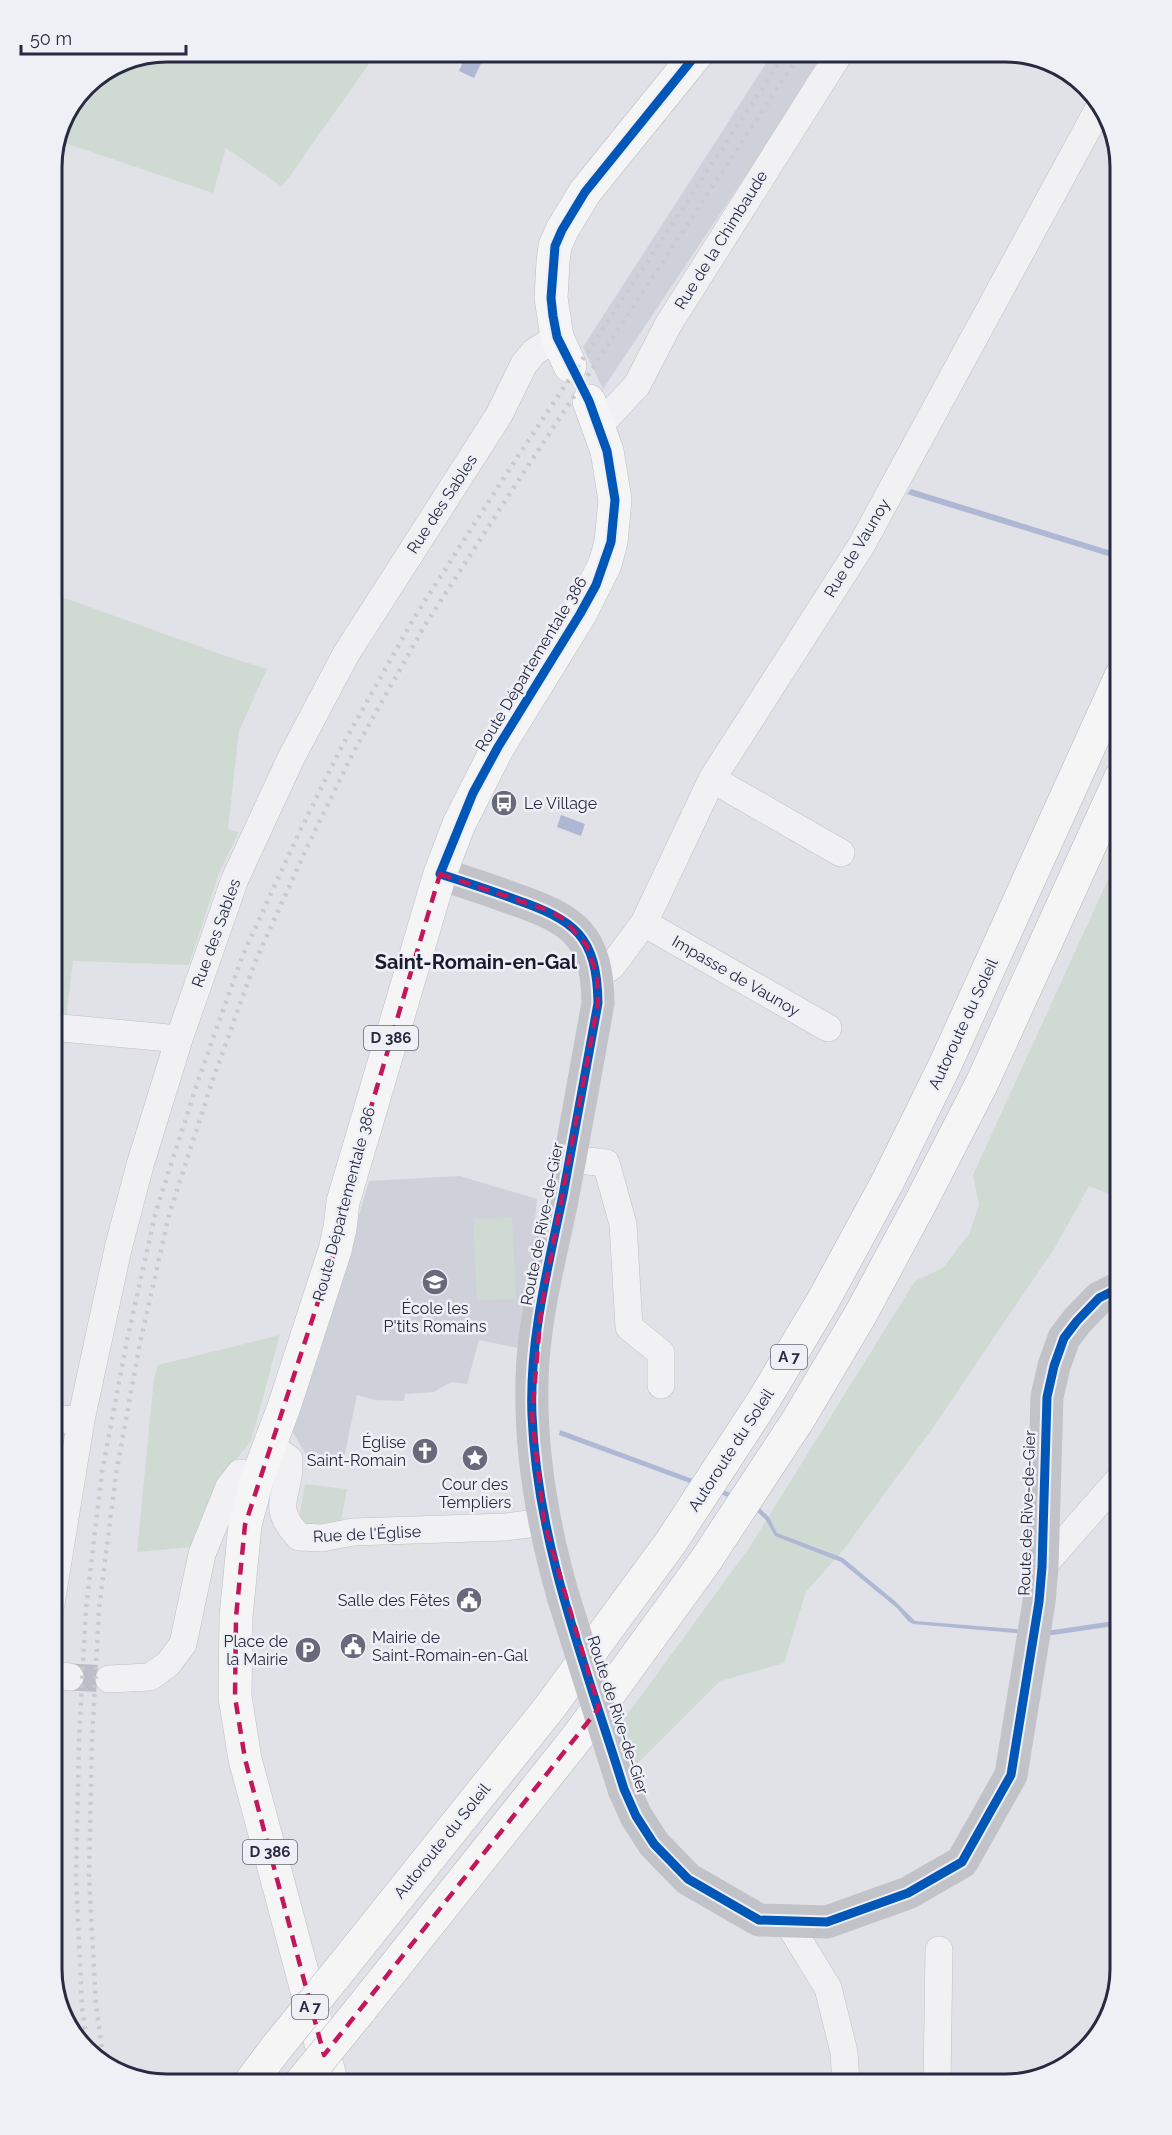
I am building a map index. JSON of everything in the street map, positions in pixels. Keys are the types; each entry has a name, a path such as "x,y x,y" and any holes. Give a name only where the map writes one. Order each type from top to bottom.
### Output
{"main road":[{"path":"570,366 557,337 553,316 551,289 555,246 585,192 690,62"},
{"name":"Route Départementale 386","path":"329,2073 245,1760 235,1698 236,1617 245,1525 258,1476 284,1407 335,1250 343,1202 440,874 473,793 498,747 580,614 605,564 611,542 615,500 607,451 594,414"},
{"name":"Autoroute du Soleil","path":"257,2073 550,1707 671,1542 765,1398 824,1299 889,1179 1009,926 1111,698"},
{"name":"A 7","path":"309,2073 579,1735 704,1563 798,1420 867,1302 982,1083 1111,799"},
{"name":"Route de Rive-de-Gier","path":"440,874 548,910 564,920 587,946 597,976 598,1003 547,1270 532,1378 536,1467 544,1522 564,1596 624,1789 636,1816 654,1844 688,1879 759,1920 827,1922 908,1893 962,1862 1011,1775 1039,1602 1047,1397 1054,1366 1064,1338 1077,1321 1099,1298 1111,1292"}],"street":[{"name":"Rue de la Chimbaude","path":"594,414 637,385 668,325 834,62"},
{"name":"Rue de Vaunoy","path":"597,976 612,966 644,923 712,779 861,546 1096,114"},
{"name":"Rue des Sables","path":"62,1537 81,1420 118,1249 140,1165 179,1039 245,857 291,758 346,654 499,416 524,364 534,352 557,337"},
{"path":"712,779 841,853"},
{"name":"Impasse de Vaunoy","path":"644,923 828,1029"},
{"path":"62,1028 179,1039"},
{"path":"570,1159 606,1163 623,1224 629,1327 661,1353 661,1384"},
{"path":"62,1419 81,1420"},
{"name":"Rue de l'Église","path":"269,1445 289,1459 290,1475 281,1509 286,1524 299,1537 322,1538 353,1532 506,1527 544,1522"},
{"path":"108,1679 150,1677 168,1664 183,1644 202,1554 229,1487 240,1473 258,1476"},
{"path":"1042,1567 1111,1488"},
{"path":"787,1921 828,1988 844,2052 845,2074"},
{"path":"937,2074 939,1950"}],"highlighted area":[{"path":"440,874 547,910 564,919 587,946 597,976 598,1003 541,1310 532,1416 544,1522 599,1708 324,2055 245,1759 235,1697 236,1617 245,1525 335,1250 343,1202"}],"shaded area":[{"path":"166,62 370,62 282,187 226,148 213,193 64,143 69,126 79,108 92,92 108,79 126,69 146,64"},
{"path":"767,62 822,62 603,389 583,347"},
{"path":"62,597 267,669 239,731 228,829 239,832 219,873 189,965 73,961 66,1019 62,1019"},
{"path":"1111,873 1111,1195 1089,1186 1056,1246 932,1429 844,1549 806,1592 784,1663 720,1681 633,1768 619,1726 749,1548 915,1281 943,1268 969,1234 979,1205 973,1175"},
{"name":"École les P'tits Romains","path":"460,1176 537,1199 535,1221 542,1224 519,1348 479,1340 467,1384 451,1382 434,1392 405,1394 404,1401 375,1400 357,1395 342,1468 311,1463 292,1431 322,1340 369,1181"},
{"path":"512,1218 516,1299 477,1300 473,1219"},
{"path":"280,1335 251,1441 222,1477 193,1547 137,1552 154,1378 158,1365"},
{"path":"305,1484 347,1489 341,1522 309,1526 299,1517"}],"water":[{"path":"463,62 482,62 474,78 459,71"},
{"path":"911,489 1111,551 1111,557 907,494"},
{"path":"561,815 585,824 581,836 557,827"},
{"path":"560,1430 752,1501 769,1517 777,1533 843,1558 915,1621 1026,1630 1026,1634 913,1624 841,1562 775,1536 766,1520 750,1505 559,1435"},
{"path":"1111,1621 1111,1626 1046,1636 1046,1631"}],"tunnel":[{"path":"70,1677 109,1679"}],"railway":[{"path":"86,2036 82,2007 76,1877 79,1739 86,1608 102,1472 127,1340 156,1211 198,1081 242,957 297,837 342,746 414,618 505,476 780,62"},
{"path":"102,2051 96,2005 89,1877 92,1740 99,1609 116,1474 140,1343 169,1215 211,1085 255,962 309,843 353,753 425,625 795,62"}],"cycle path":[{"path":"690,62 585,192 555,246 551,298 553,316 557,337 589,401 607,451 615,500 611,542 596,585 498,747 473,793 440,874 553,915 567,923 578,934 587,946 593,961 598,1003 546,1277 533,1360 532,1415 536,1463 553,1558 624,1789 636,1816 654,1844 688,1879 759,1920 827,1922 908,1893 962,1862 1011,1775 1039,1602 1047,1397 1054,1366 1064,1338 1077,1321 1099,1298 1111,1292"}],"place":[{"name":"Le Village","path":"504,803"},
{"name":"École les P'tits Romains","path":"435,1282"},
{"name":"Église Saint-Romain","path":"425,1451"},
{"name":"Cour des Templiers","path":"475,1458"},
{"name":"Salle des Fêtes","path":"469,1600"},
{"name":"Mairie de Saint-Romain-en-Gal","path":"353,1646"},
{"name":"Place de la Mairie","path":"308,1650"}],"district":[{"name":"Saint-Romain-en-Gal","path":"476,962"}]}
